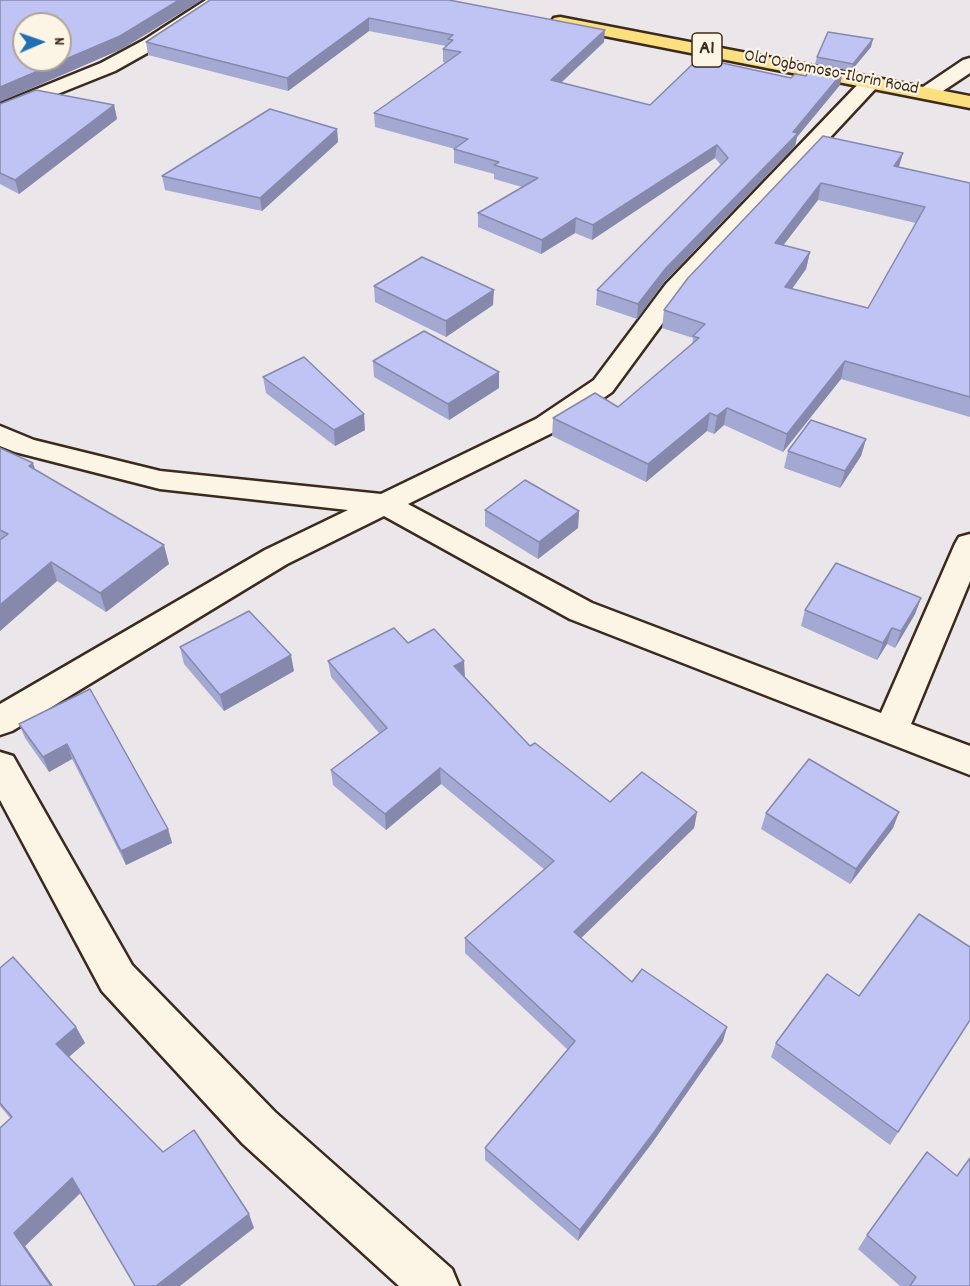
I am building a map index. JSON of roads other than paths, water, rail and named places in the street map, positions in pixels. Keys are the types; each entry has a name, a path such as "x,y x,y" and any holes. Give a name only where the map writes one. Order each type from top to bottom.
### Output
{"highway":[{"name":"Old Ogbomoso-Ilorin Road","path":"548,20 970,102"}],"street":[{"path":"0,111 108,67 150,44 218,0"},
{"path":"927,93 970,64"},
{"path":"0,721 276,557 546,425 603,386 675,289 871,82"},
{"path":"0,435 25,446 160,480 384,504 581,610 970,761"},
{"path":"891,731 970,544"},
{"path":"0,766 117,978 259,1128 435,1286"}]}
